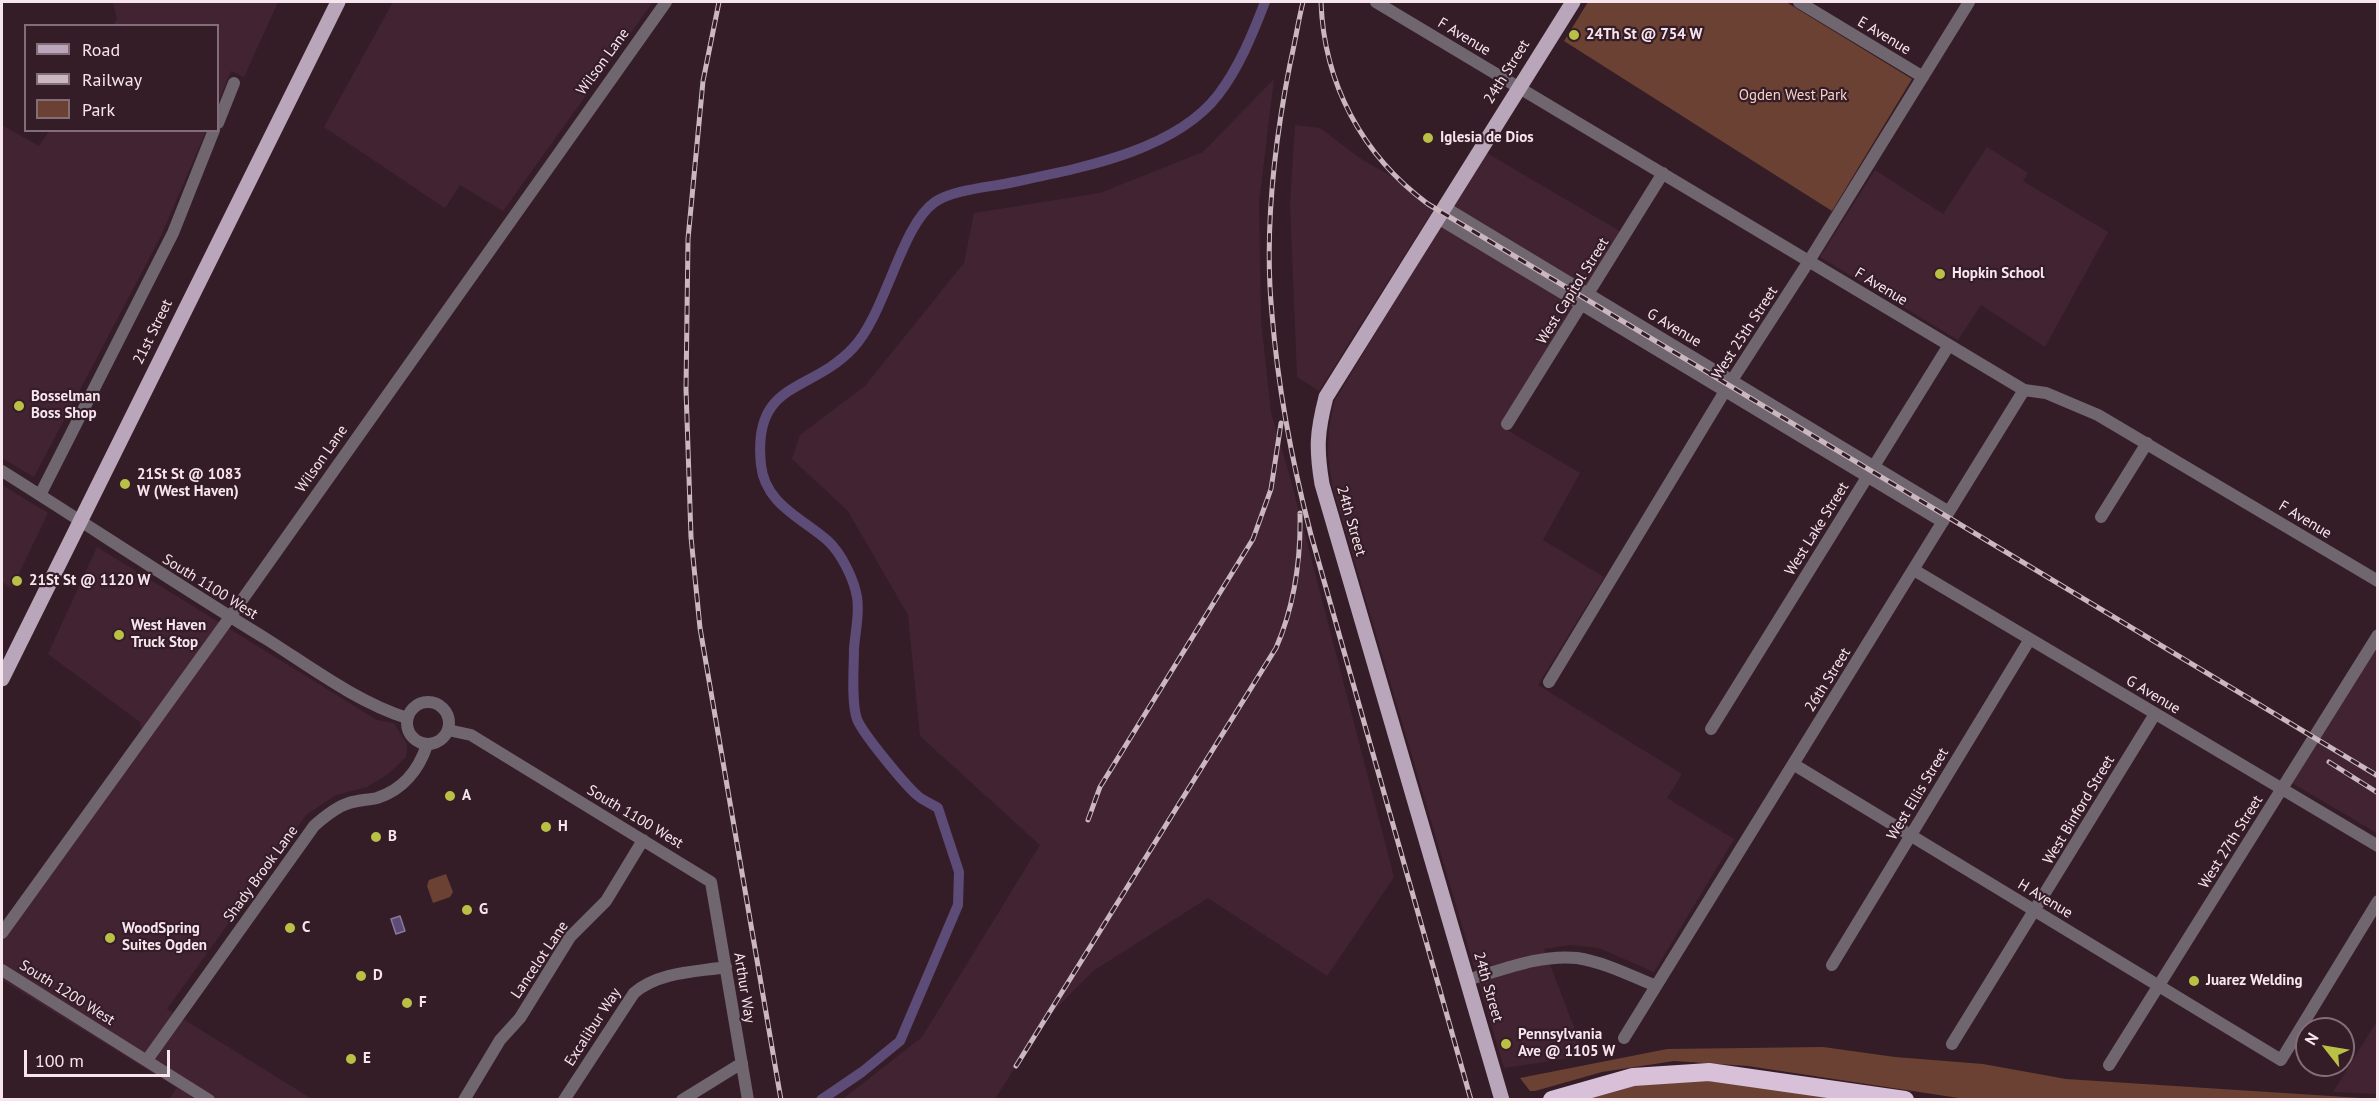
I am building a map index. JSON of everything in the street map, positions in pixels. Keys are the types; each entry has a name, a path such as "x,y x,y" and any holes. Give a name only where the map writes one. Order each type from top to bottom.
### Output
{"highway":[{"path":"1552,1100 1633,1077 1709,1072 1905,1100"}],"main road":[{"name":"21st Street","path":"2,679 338,2"},
{"name":"24th Street","path":"1502,1100 1330,515 1316,453 1317,429 1326,397 1572,2"}],"street":[{"name":"Wilson Lane","path":"2,933 230,617 666,2"},
{"name":"E Avenue","path":"1799,2 1923,77"},
{"name":"West 25th Street","path":"1549,682 1729,386 1969,2"},
{"name":"F Avenue","path":"1381,3 2024,390 2046,393 2098,415 2378,581"},
{"path":"219,120 234,83"},
{"path":"40,495 173,233 213,132"},
{"name":"West Capitol Street","path":"1507,424 1662,173"},
{"name":"G Avenue","path":"1441,213 1946,517"},
{"name":"West Lake Street","path":"1711,729 1949,345"},
{"name":"26th Street","path":"1624,1038 2024,390"},
{"path":"2101,517 2147,443"},
{"name":"South 1100 West","path":"2,471 230,617 383,710 407,718"},
{"name":"G Avenue","path":"1914,570 2378,846"},
{"name":"West 27th Street","path":"2109,1065 2378,635"},
{"name":"West Ellis Street","path":"1832,965 2030,639"},
{"path":"435,703 446,712 449,718 448,730 442,740 427,745 413,738 407,725 407,718 413,708 419,704 435,703"},
{"name":"West Binford Street","path":"1952,1044 2155,714"},
{"name":"South 1100 West","path":"448,730 471,735 711,882"},
{"name":"Shady Brook Lane","path":"147,1060 314,826 327,815 348,803 377,798 394,790 421,764 427,745"},
{"name":"H Avenue","path":"1793,764 2281,1060 2378,901"},
{"name":"Lancelot Lane","path":"464,1100 500,1040 520,1018 570,937 606,901 644,840"},
{"name":"Arthur Way","path":"711,882 748,1100"},
{"path":"1467,980 1544,959 1577,958 1614,969 1656,986"},
{"name":"Excalibur Way","path":"564,1100 634,993 644,984 658,979 726,967"},
{"name":"South 1200 West","path":"2,970 209,1100"},
{"path":"682,1100 741,1063"}],"shaded area":[{"path":"113,2 278,2 244,77 231,71 219,101 219,24 114,24 117,19"},
{"path":"393,2 653,2 503,211 460,185 445,208 324,127"},
{"path":"1274,79 1259,202 1261,320 1271,413 1290,477 1394,877 1327,976 1208,898 1093,971 1045,1020 995,1099 843,1099 922,1037 1040,845 920,736 908,615 848,511 792,459 800,435 865,386 964,263 974,213 1100,193 1203,152"},
{"path":"2,125 39,146 48,132 206,132 161,236 34,477 2,458"},
{"path":"1295,125 1320,128 1361,159 1415,190 1435,207 1319,391 1297,377 1290,203"},
{"path":"1987,147 2028,173 2023,181 2108,232 2045,347 1981,305 1958,340 1820,257 1875,170 1943,214"},
{"path":"1485,152 1623,233 1507,430 1580,473 1543,540 1604,577 1538,685 1682,774 1667,798 1734,839 1654,972 1599,948 1571,945 1544,949 1585,1056 1504,1068 1332,485 1328,454 1334,402"},
{"path":"2,485 48,513 12,588 2,582"},
{"path":"97,547 377,720 394,723 407,744 406,757 388,774 367,787 336,795 306,815 167,1009 312,1099 169,1099 177,1088 2,980 2,940 144,744 140,722 48,654"},
{"path":"2377,644 2377,833 2292,783"},
{"path":"400,916 405,931 396,934 391,919"},
{"path":"2377,1021 2377,1094 2333,1092 2342,1077 2355,1077 2355,1057"}],"green space":[{"name":"Ogden West Park","path":"1588,2 1786,2 1912,79 1832,211 1564,41"},
{"path":"446,874 453,892 450,897 433,903 427,886 429,880"},
{"path":"1823,1047 1895,1057 1983,1064 2066,1079 2377,1099 1972,1100 1748,1066 1674,1061 1602,1072 1535,1091 1530,1091 1520,1078 1667,1049"},
{"path":"1715,1080 1860,1100 1565,1100 1622,1085"}],"waterway":[{"path":"821,1100 862,1072 900,1041 958,905 959,872 938,808 918,796 904,782 875,747 857,719 853,685 858,610 853,582 833,546 786,509 777,500 764,479 761,465 761,437 766,417 775,403 788,392 836,363 865,333 912,230 923,213 935,202 963,191 1040,177 1096,163 1125,154 1177,130 1200,114 1226,85 1245,50 1265,2"}],"railway":[{"path":"719,2 703,81 688,239 686,389 691,537 700,628 781,1100"},
{"path":"1303,2 1279,126 1270,220 1270,283 1282,398 1311,535 1471,1100"},
{"path":"1321,2 1330,61 1351,115 1366,140 1384,163 1428,204 2378,776"},
{"path":"1088,820 1100,787 1253,539 1271,489 1281,423"},
{"path":"1016,1066 1276,648 1288,615 1296,582 1300,513"},
{"path":"2329,762 2378,793"}],"place":[{"name":"24Th St @ 754 W","path":"1574,35"},
{"name":"Iglesia de Dios","path":"1428,138"},
{"name":"Hopkin School","path":"1940,274"},
{"name":"Bosselman Boss Shop","path":"19,406"},
{"name":"21St St @ 1083 W (West Haven)","path":"125,484"},
{"name":"21St St @ 1120 W","path":"17,581"},
{"name":"West Haven Truck Stop","path":"119,635"},
{"name":"A","path":"450,796"},
{"name":"H","path":"546,827"},
{"name":"B","path":"376,837"},
{"name":"G","path":"467,910"},
{"name":"C","path":"290,928"},
{"name":"WoodSpring Suites Ogden","path":"110,938"},
{"name":"D","path":"361,976"},
{"name":"Juarez Welding","path":"2194,981"},
{"name":"F","path":"407,1003"},
{"name":"Pennsylvania Ave @ 1105 W","path":"1506,1044"},
{"name":"E","path":"351,1059"}]}
